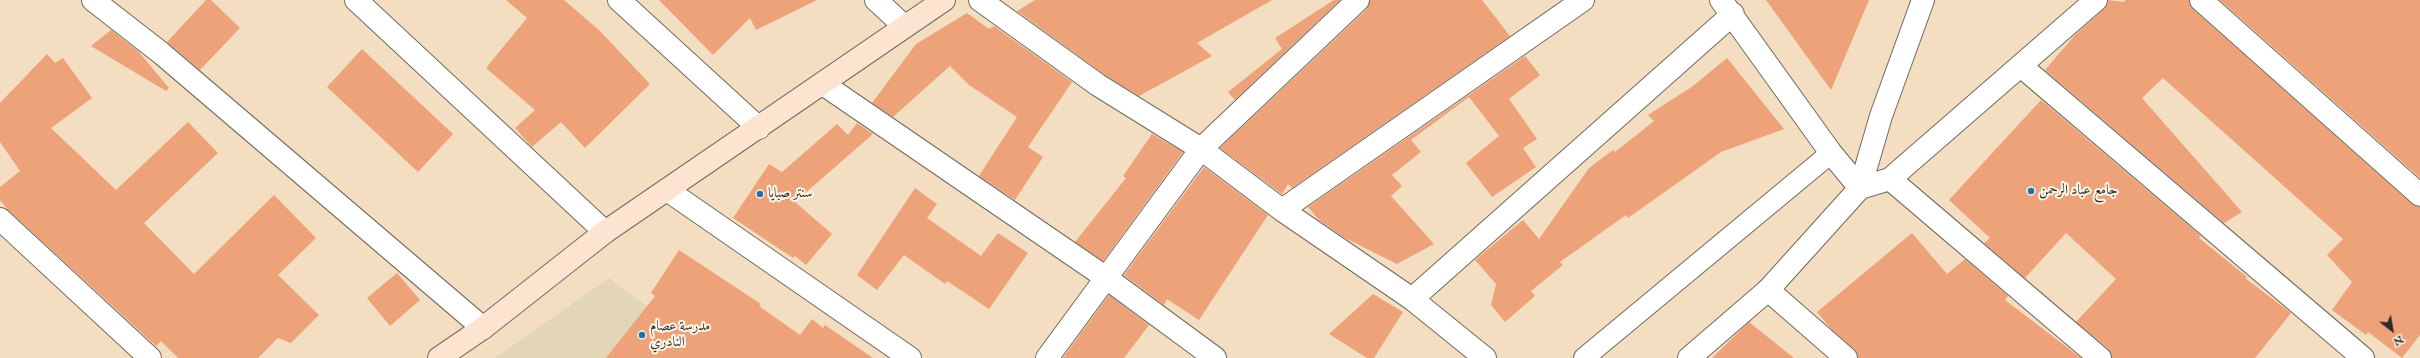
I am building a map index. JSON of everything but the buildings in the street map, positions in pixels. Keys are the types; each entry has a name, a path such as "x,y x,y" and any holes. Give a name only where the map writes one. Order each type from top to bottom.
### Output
{"main road":[{"path":"439,358 483,328 605,232 944,0"}],"street":[{"path":"93,0 167,58 483,328"},
{"path":"356,0 605,232"},
{"path":"619,0 758,128"},
{"path":"876,0 904,26"},
{"path":"980,0 1098,85 1201,149 1282,210 1412,300 1485,358"},
{"path":"1047,358 1105,277 1201,149 1358,0"},
{"path":"1282,210 1583,0"},
{"path":"1689,358 1768,290 1860,188 1881,116 1923,0"},
{"path":"1860,188 1890,179 2096,0"},
{"path":"2201,0 2420,195"},
{"path":"1412,300 1727,7 1831,152 1860,188"},
{"path":"2020,66 2363,358"},
{"path":"823,84 1105,277 1215,358"},
{"path":"1890,179 2100,358"},
{"path":"666,190 910,358"},
{"path":"0,219 150,358"},
{"path":"1768,290 1846,358"}],"lane":[{"path":"1584,358 1831,152"}],"shaded area":[{"path":"609,278 716,358 495,358"}],"place":[{"name":"جامع عباد الرحمن","path":"2031,191"},
{"name":"سنتر صبايا","path":"760,194"},
{"name":"مدرسة عصام النادري","path":"642,335"}]}
